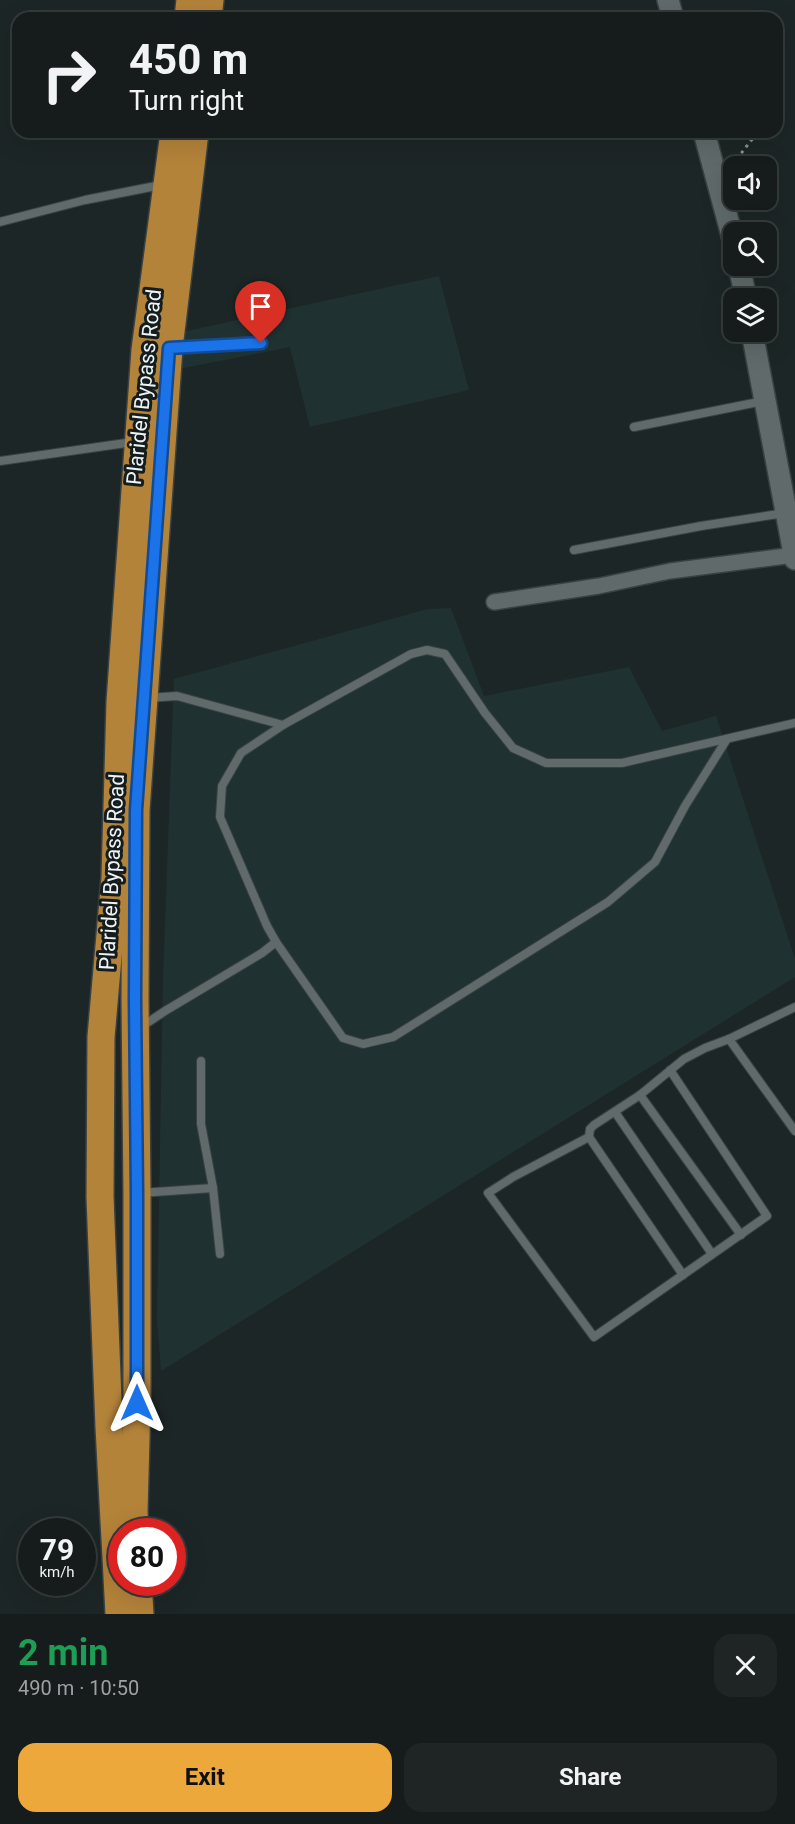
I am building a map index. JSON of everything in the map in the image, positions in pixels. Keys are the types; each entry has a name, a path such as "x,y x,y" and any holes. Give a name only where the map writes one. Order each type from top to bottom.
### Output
{"highway":[{"name":"Plaridel Bypass Road","path":"119,1614 100,1197 101,1037 131,700 168,183 173,138"},
{"name":"Plaridel Bypass Road","path":"134,1518 137,1403 136,810 131,700 138,441 157,349 194,138"},
{"path":"100,1197 137,1194"},
{"path":"139,1596 140,1614"}],"main road":[{"path":"706,138 728,222"},
{"path":"754,342 791,512 795,557"}],"street":[{"path":"494,602 599,586 670,571 795,557"}],"lane":[{"path":"0,222 85,200 168,183"},
{"path":"157,349 261,343"},
{"path":"634,427 765,400"},
{"path":"0,461 138,441"},
{"path":"574,550 701,525 791,512"},
{"path":"728,739 685,806 655,862 608,902 393,1037 363,1044 344,1038 276,942 220,817 222,786 241,753 283,725 411,654 427,650 445,654 485,713 513,748 546,763 622,764 795,723"},
{"path":"131,700 177,696 283,725"},
{"path":"135,1032 276,942"},
{"path":"683,1275 589,1137 590,1129 640,1095 684,1059 795,1007"},
{"path":"729,1039 795,1131"},
{"path":"201,1061 201,1124 213,1188 220,1254"},
{"path":"589,1137 513,1177 488,1193 594,1336 767,1216 670,1070"},
{"path":"640,1095 741,1235"},
{"path":"615,1112 712,1254"},
{"path":"137,1194 213,1188"}],"path":[{"path":"718,184 752,138"}],"shaded area":[{"path":"439,276 469,390 310,427 290,347 179,369 182,332"},
{"path":"451,608 484,696 629,667 662,731 716,716 795,959 795,977 161,1371 157,1319 163,978 174,679 428,609"}],"route":[{"path":"137,1403 136,810 169,348 261,343"}]}
